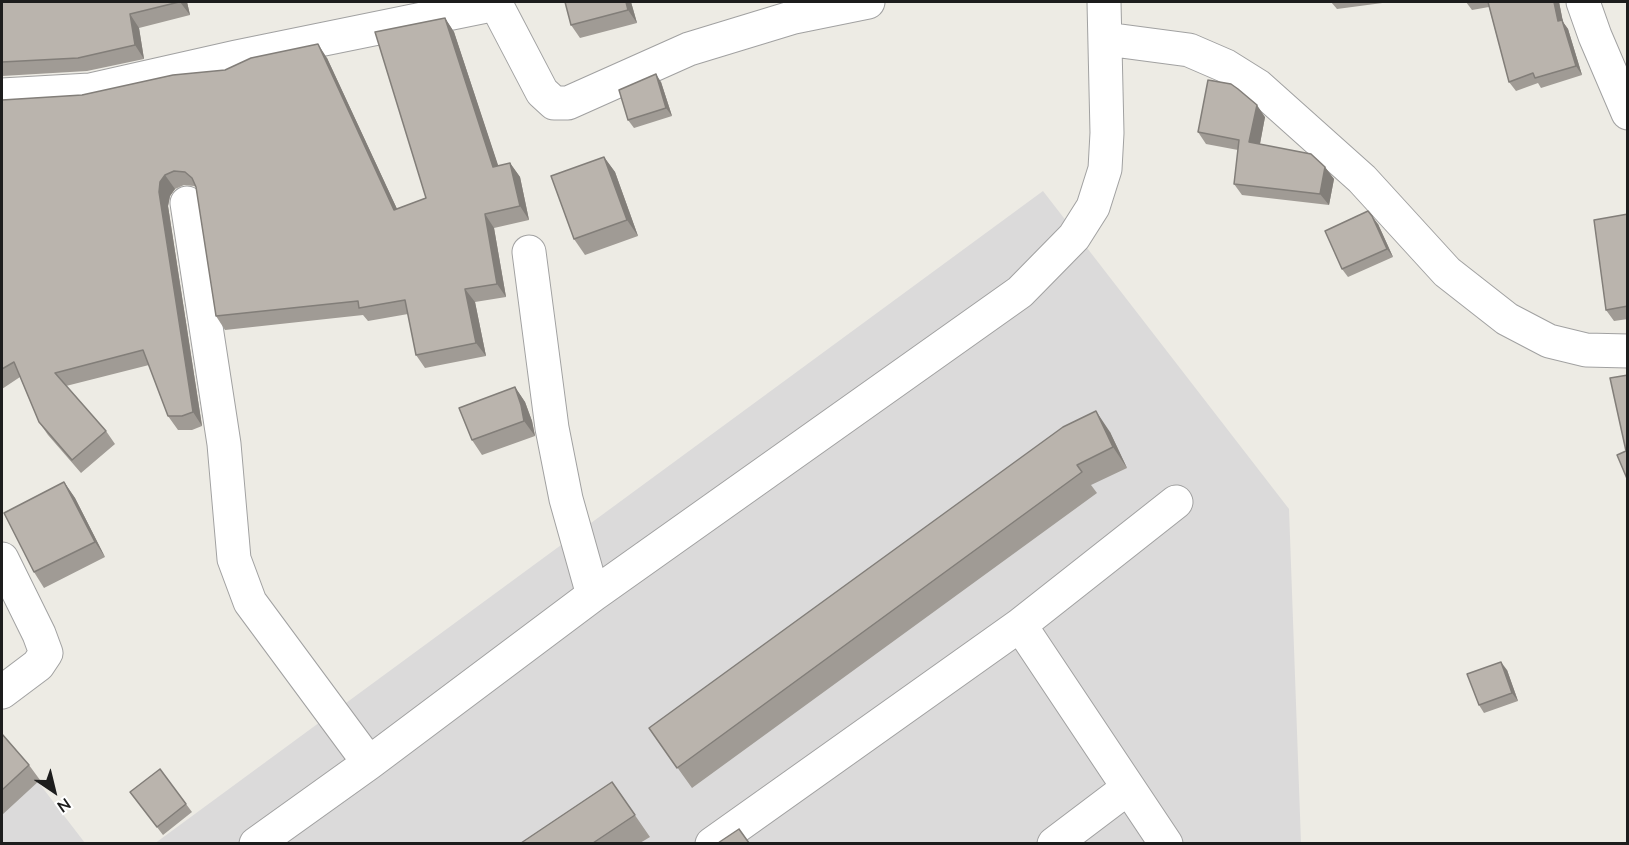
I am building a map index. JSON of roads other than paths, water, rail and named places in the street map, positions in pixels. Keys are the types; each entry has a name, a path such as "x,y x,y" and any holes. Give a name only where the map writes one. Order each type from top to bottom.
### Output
{"street":[{"path":"2,95 90,90 496,3 542,92 554,103 568,103 689,49 794,17 868,2"},
{"path":"256,843 369,763 593,595 1020,292 1074,237 1094,207 1105,169 1107,133 1104,2"},
{"path":"1583,2 1626,107"},
{"path":"1106,39 1189,50 1226,66 1258,86 1362,179 1447,272 1507,319 1549,340 1586,350 1628,351"},
{"path":"187,203 224,444 234,559 250,602 369,763"},
{"path":"529,252 552,428 566,498 593,595"},
{"path":"712,843 1020,626 1176,502"},
{"path":"2,560 46,653 38,665 2,692"},
{"path":"1020,626 1166,843"},
{"path":"1054,843 1128,788"}]}
